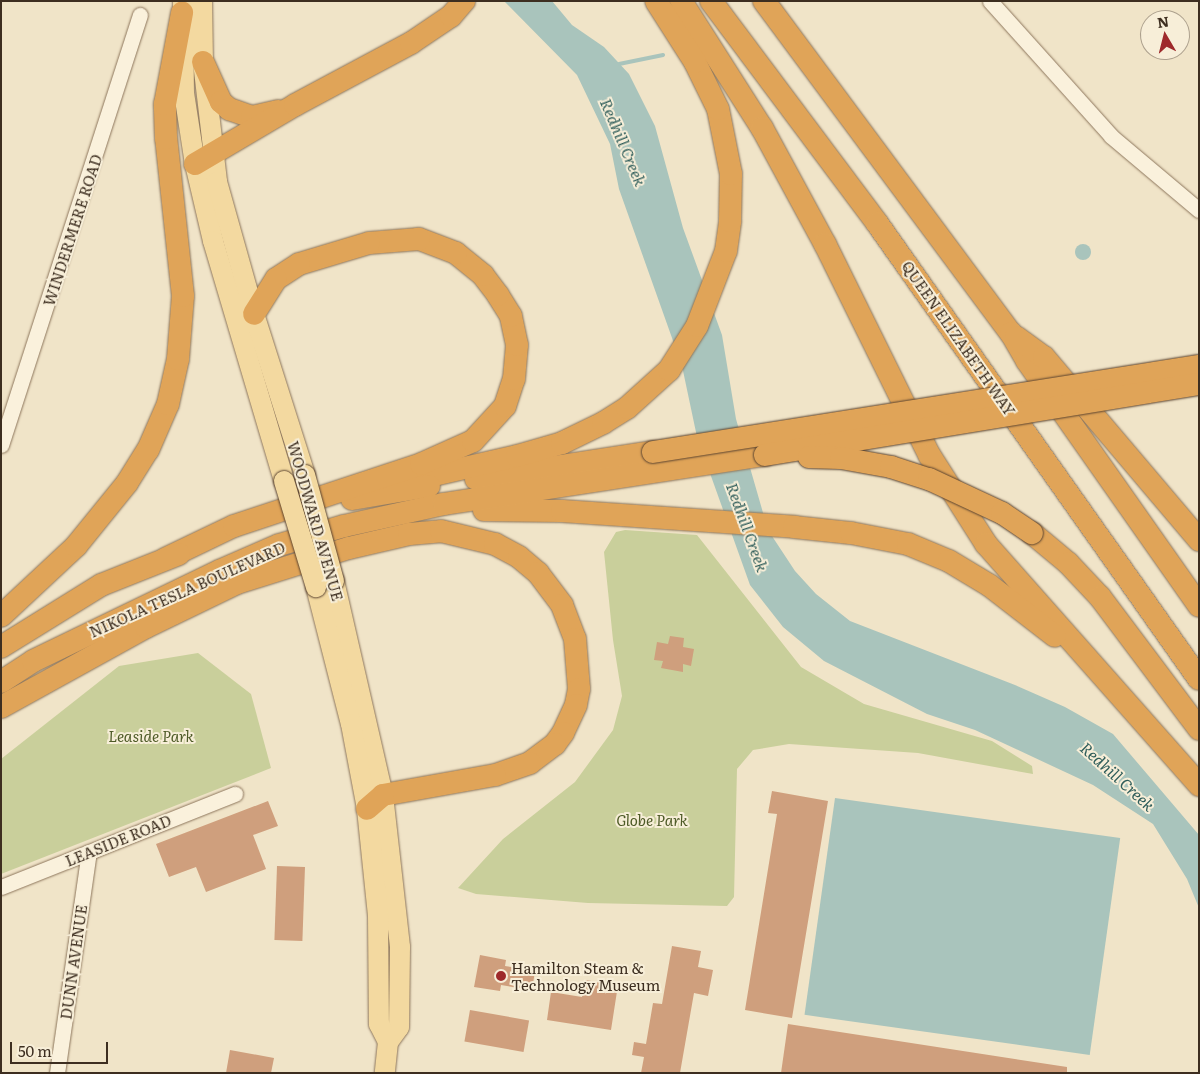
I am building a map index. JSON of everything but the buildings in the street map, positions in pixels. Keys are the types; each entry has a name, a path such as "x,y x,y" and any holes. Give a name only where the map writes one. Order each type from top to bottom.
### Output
{"highway":[{"path":"363,496 424,475 517,456 562,443 627,408 648,390 669,370 697,326 726,251 730,221 731,174 726,139 718,109 695,62 656,1"},
{"path":"681,1 766,136 825,244 930,456 986,544 1199,785"},
{"name":"QUEEN ELIZABETH WAY","path":"712,1 877,223 1199,679"},
{"path":"764,1 1010,333 1199,606"},
{"path":"1,616 76,546 127,483 148,450 168,404 178,359 183,296 167,148 165,104 183,7"},
{"path":"204,159 295,105 411,43 457,9"},
{"path":"204,62 218,98 230,109 252,117 295,105"},
{"path":"165,559 234,526 421,464 473,441 505,406 514,379 517,344 511,316 498,294 482,275 456,253 419,239 369,243 300,264 276,279 254,314"},
{"path":"1010,333 1044,357 1199,540"},
{"path":"381,516 660,461 1199,366"},
{"path":"765,455 1199,384"},
{"path":"363,496 660,461 765,455 841,458 890,467 960,492 1002,512 1032,533 1068,563 1100,597 1199,729"},
{"name":"NIKOLA TESLA BOULEVARD","path":"1,647 101,585 165,559 306,510 363,496"},
{"path":"381,516 518,509 794,527 880,538 908,544 949,561 974,576 1038,626 1076,648"},
{"name":"NIKOLA TESLA BOULEVARD","path":"1,682 33,661 219,571 279,545 381,516"},
{"path":"1,707 146,626 237,583 349,548 408,534 440,531 495,544 519,557 538,573 569,619 579,677 576,705 570,719 556,744 530,764 495,775 375,802"}],"main road":[{"name":"WOODWARD AVENUE","path":"202,1 204,159 213,241 284,481 325,584"},
{"name":"WOODWARD AVENUE","path":"183,7 184,93 204,159 217,182 254,314 305,475 325,584 375,802 401,966 399,1027 388,1042 385,1073"}],"street":[{"path":"990,1 1114,139 1199,210"},
{"name":"WINDERMERE ROAD","path":"1,445 140,15"},
{"name":"LEASIDE ROAD","path":"1,887 235,794"},
{"name":"DUNN AVENUE","path":"57,1073 89,852"}],"green space":[{"name":"Globe Park","path":"625,530 697,535 801,667 864,704 992,741 1032,766 1033,774 918,753 789,744 753,750 737,769 734,897 727,906 588,903 476,894 458,888 503,839 575,782 613,730 622,696 613,640 604,552 616,532"},
{"name":"Leaside Park","path":"198,653 251,694 271,768 1,874 1,759 119,666"}],"water":[{"name":"Redhill Creek","path":"504,1 552,1 572,25 604,47 629,74 655,126 683,228 722,335 736,419 768,530 795,571 816,594 850,621 1015,685 1065,707 1113,734 1199,835 1199,908 1187,879 1153,824 1093,785 975,730 927,714 824,661 783,627 750,585 697,437 682,366 619,189 610,144 577,75"},
{"path":"1083,244 1089,246 1091,252 1089,258 1083,260 1077,258 1075,252 1077,246"},
{"path":"835,798 1120,838 1090,1055 805,1015"}],"waterway":[{"path":"619,64 663,55"}],"place":[{"name":"Hamilton Steam & Technology Museum","path":"501,976"}]}
